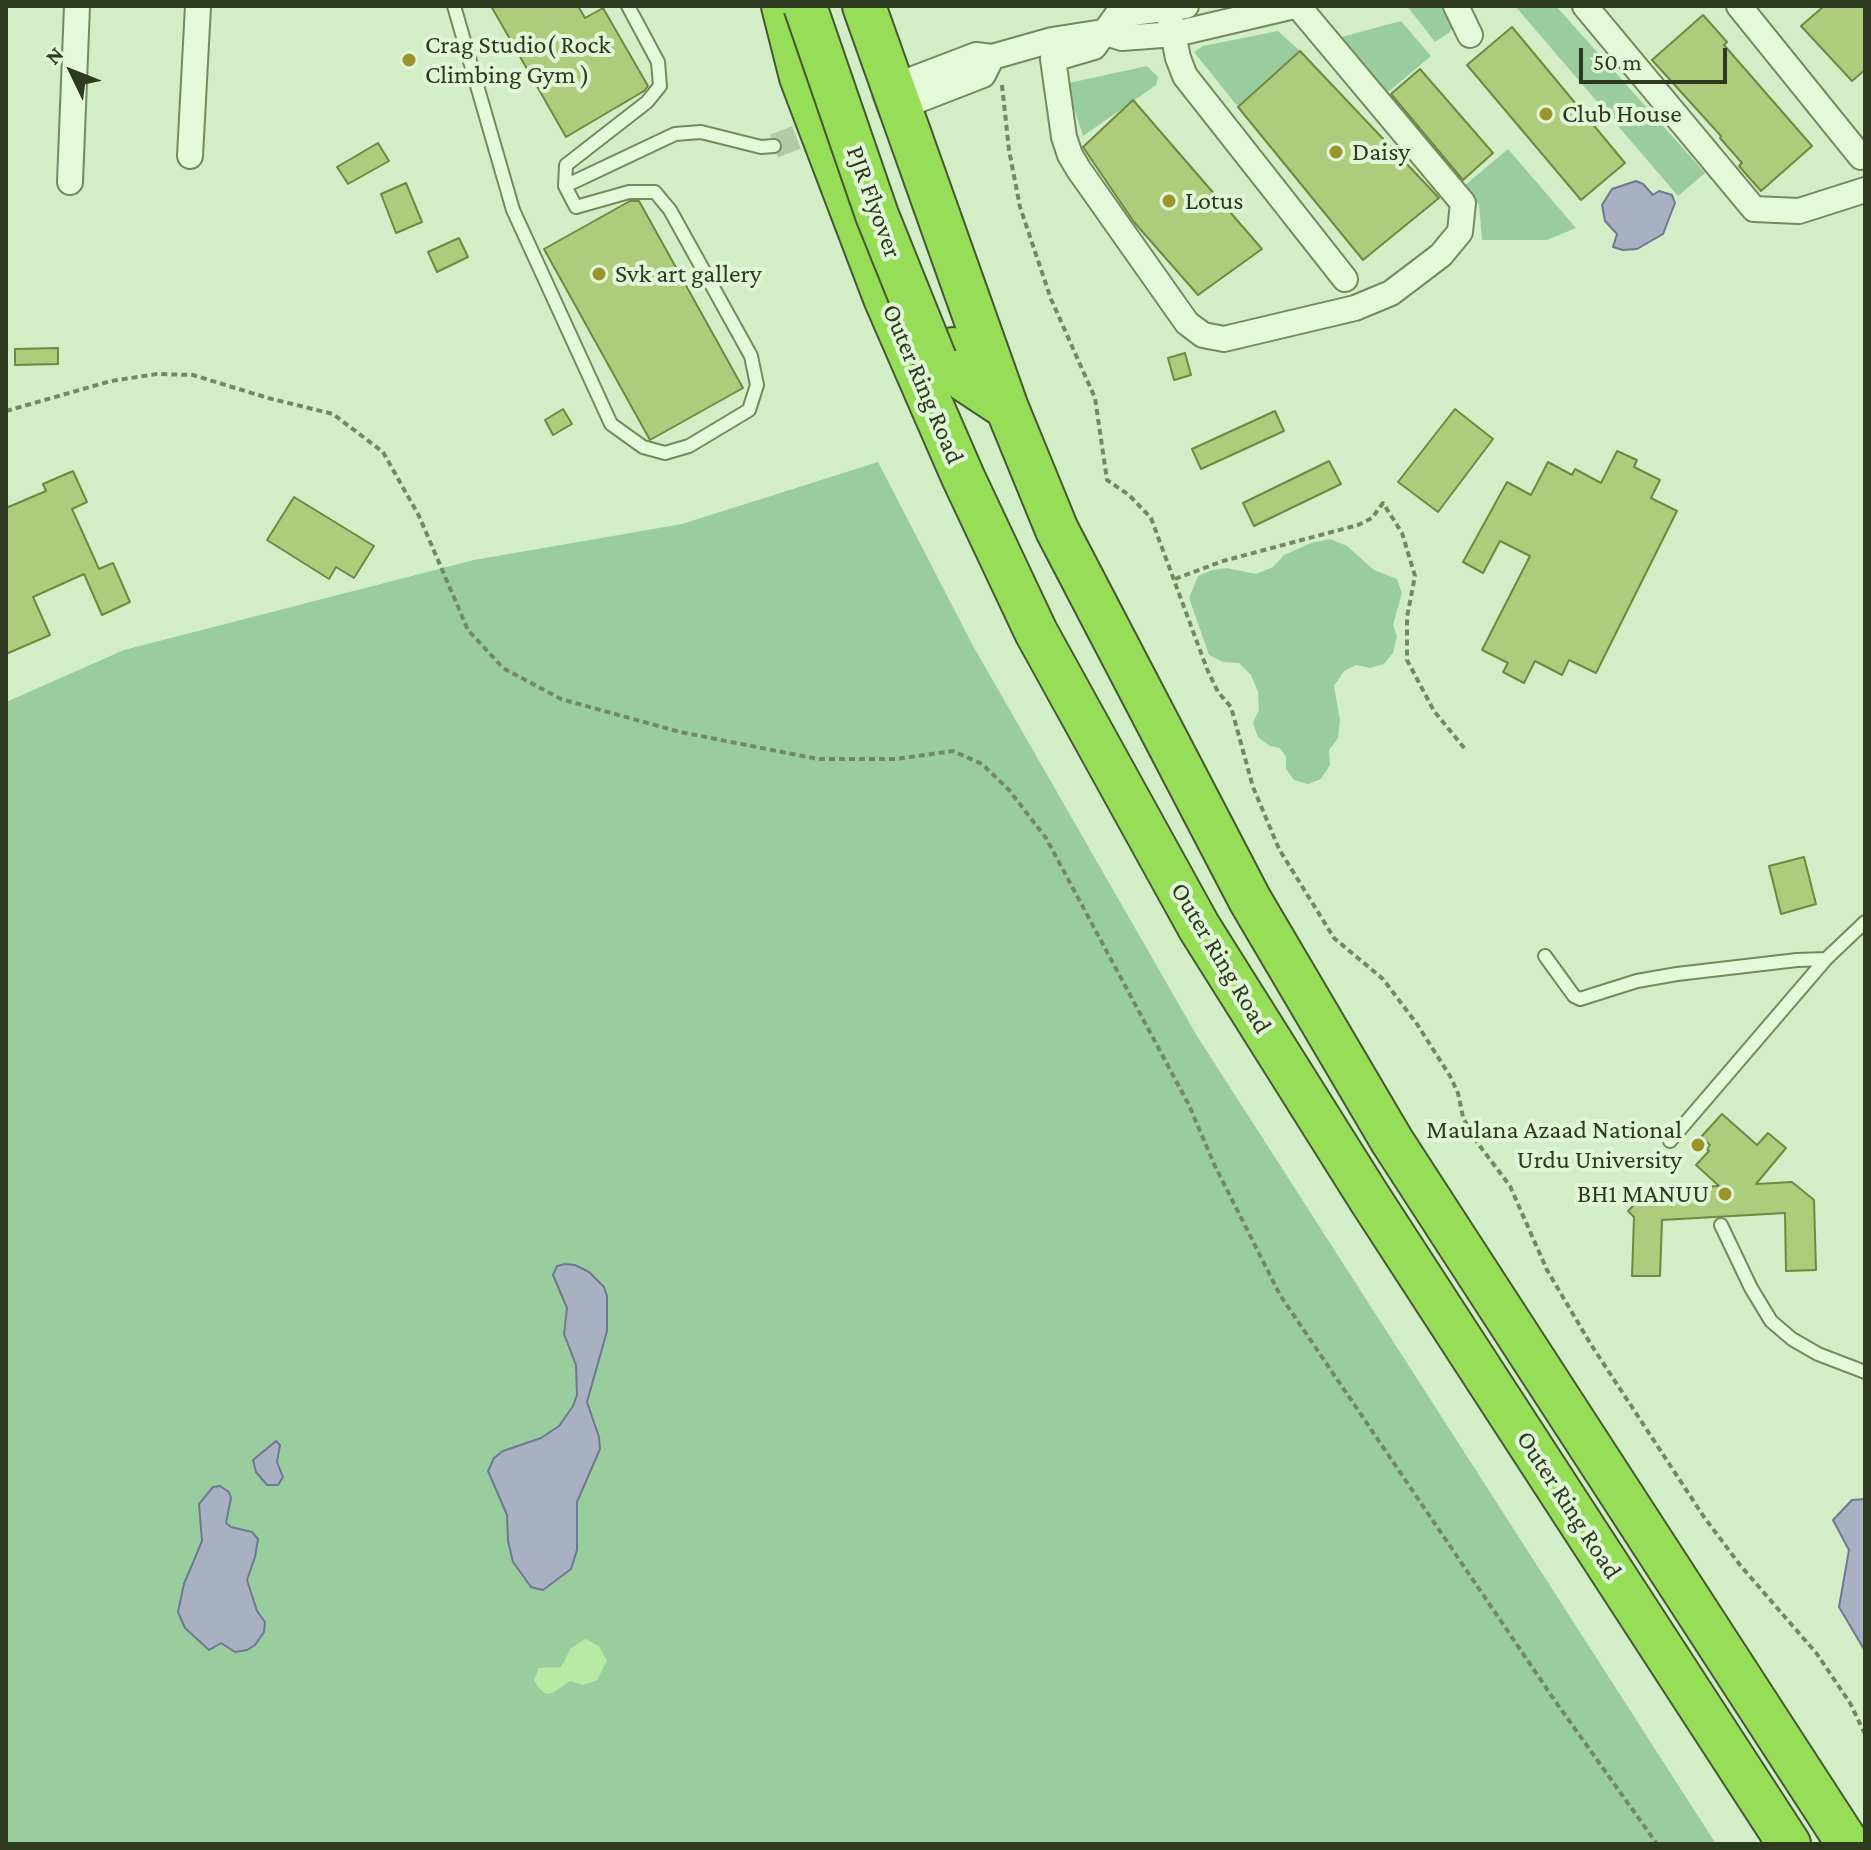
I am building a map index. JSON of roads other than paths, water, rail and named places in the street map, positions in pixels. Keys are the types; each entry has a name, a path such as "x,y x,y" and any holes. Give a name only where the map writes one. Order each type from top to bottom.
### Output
{"highway":[{"path":"763,6 801,77"},
{"name":"Outer Ring Road","path":"783,6 801,77 885,298 1036,632 1199,927 1370,1199 1789,1844"},
{"name":"PJR Flyover","path":"805,6 877,215 944,354 966,381 1007,408"},
{"name":"PJR Flyover","path":"834,6 944,354 956,460"},
{"name":"Outer Ring Road","path":"864,6 1007,408 1057,530 1250,900 1392,1141 1848,1844"}],"street":[{"path":"70,182 77,6"},
{"path":"190,156 198,6"},
{"path":"1296,6 1463,203 1460,232 1441,255 1391,293 1355,308 1224,339 1203,335 1187,323 1079,170 1064,137 1053,59 1094,47 1110,18 1122,38 1176,17 1296,6"},
{"path":"1456,6 1470,35"},
{"path":"1585,6 1754,209 1799,211 1865,190"},
{"path":"1739,6 1861,157"},
{"path":"1176,17 1178,58 1185,76 1345,279"},
{"path":"992,57 1052,40 1110,18"}],"lane":[{"path":"454,6 513,210 611,424 643,447 665,453 689,446 749,410 757,385 751,356 670,210 655,192 629,192 576,207 565,186 566,165 647,102 660,86 658,62 628,6"},
{"path":"565,186 675,134 701,132 761,147 774,146"},
{"path":"1670,1141 1826,959 1865,922"},
{"path":"1545,956 1574,996 1580,999 1637,981 1677,974 1826,959"},
{"path":"1721,1225 1751,1288 1771,1321 1792,1339 1818,1354 1865,1372"}],"water":[{"path":"1636,181 1653,195 1659,191 1672,195 1675,203 1663,234 1637,249 1623,250 1613,247 1617,234 1605,221 1602,205 1612,189"},
{"path":"565,1264 589,1272 604,1287 607,1296 607,1331 587,1402 600,1449 577,1502 577,1550 571,1569 543,1590 531,1587 513,1562 507,1515 488,1471 494,1458 503,1451 541,1438 559,1426 573,1406 577,1395 576,1365 564,1334 567,1308 553,1275 557,1266"},
{"path":"276,1441 280,1445 277,1462 283,1477 278,1485 267,1485 256,1472 253,1460"},
{"path":"220,1486 229,1492 231,1498 226,1523 252,1532 258,1539 247,1580 257,1611 265,1622 264,1632 255,1645 235,1652 221,1643 209,1650 185,1628 178,1612 184,1584 202,1541 199,1504 213,1487"},
{"path":"1865,1499 1865,1651 1839,1607 1849,1550 1833,1520 1852,1500"}],"tunnel":[{"path":"774,146 904,96"}],"place":[{"name":"Crag Studio( Rock Climbing Gym )","path":"409,60"},
{"name":"Club House","path":"1546,114"},
{"name":"Daisy","path":"1336,152"},
{"name":"Lotus","path":"1169,201"},
{"name":"Svk art gallery","path":"599,274"},
{"name":"Maulana Azaad National Urdu University","path":"1698,1145"},
{"name":"BH1 MANUU","path":"1725,1194"}]}
